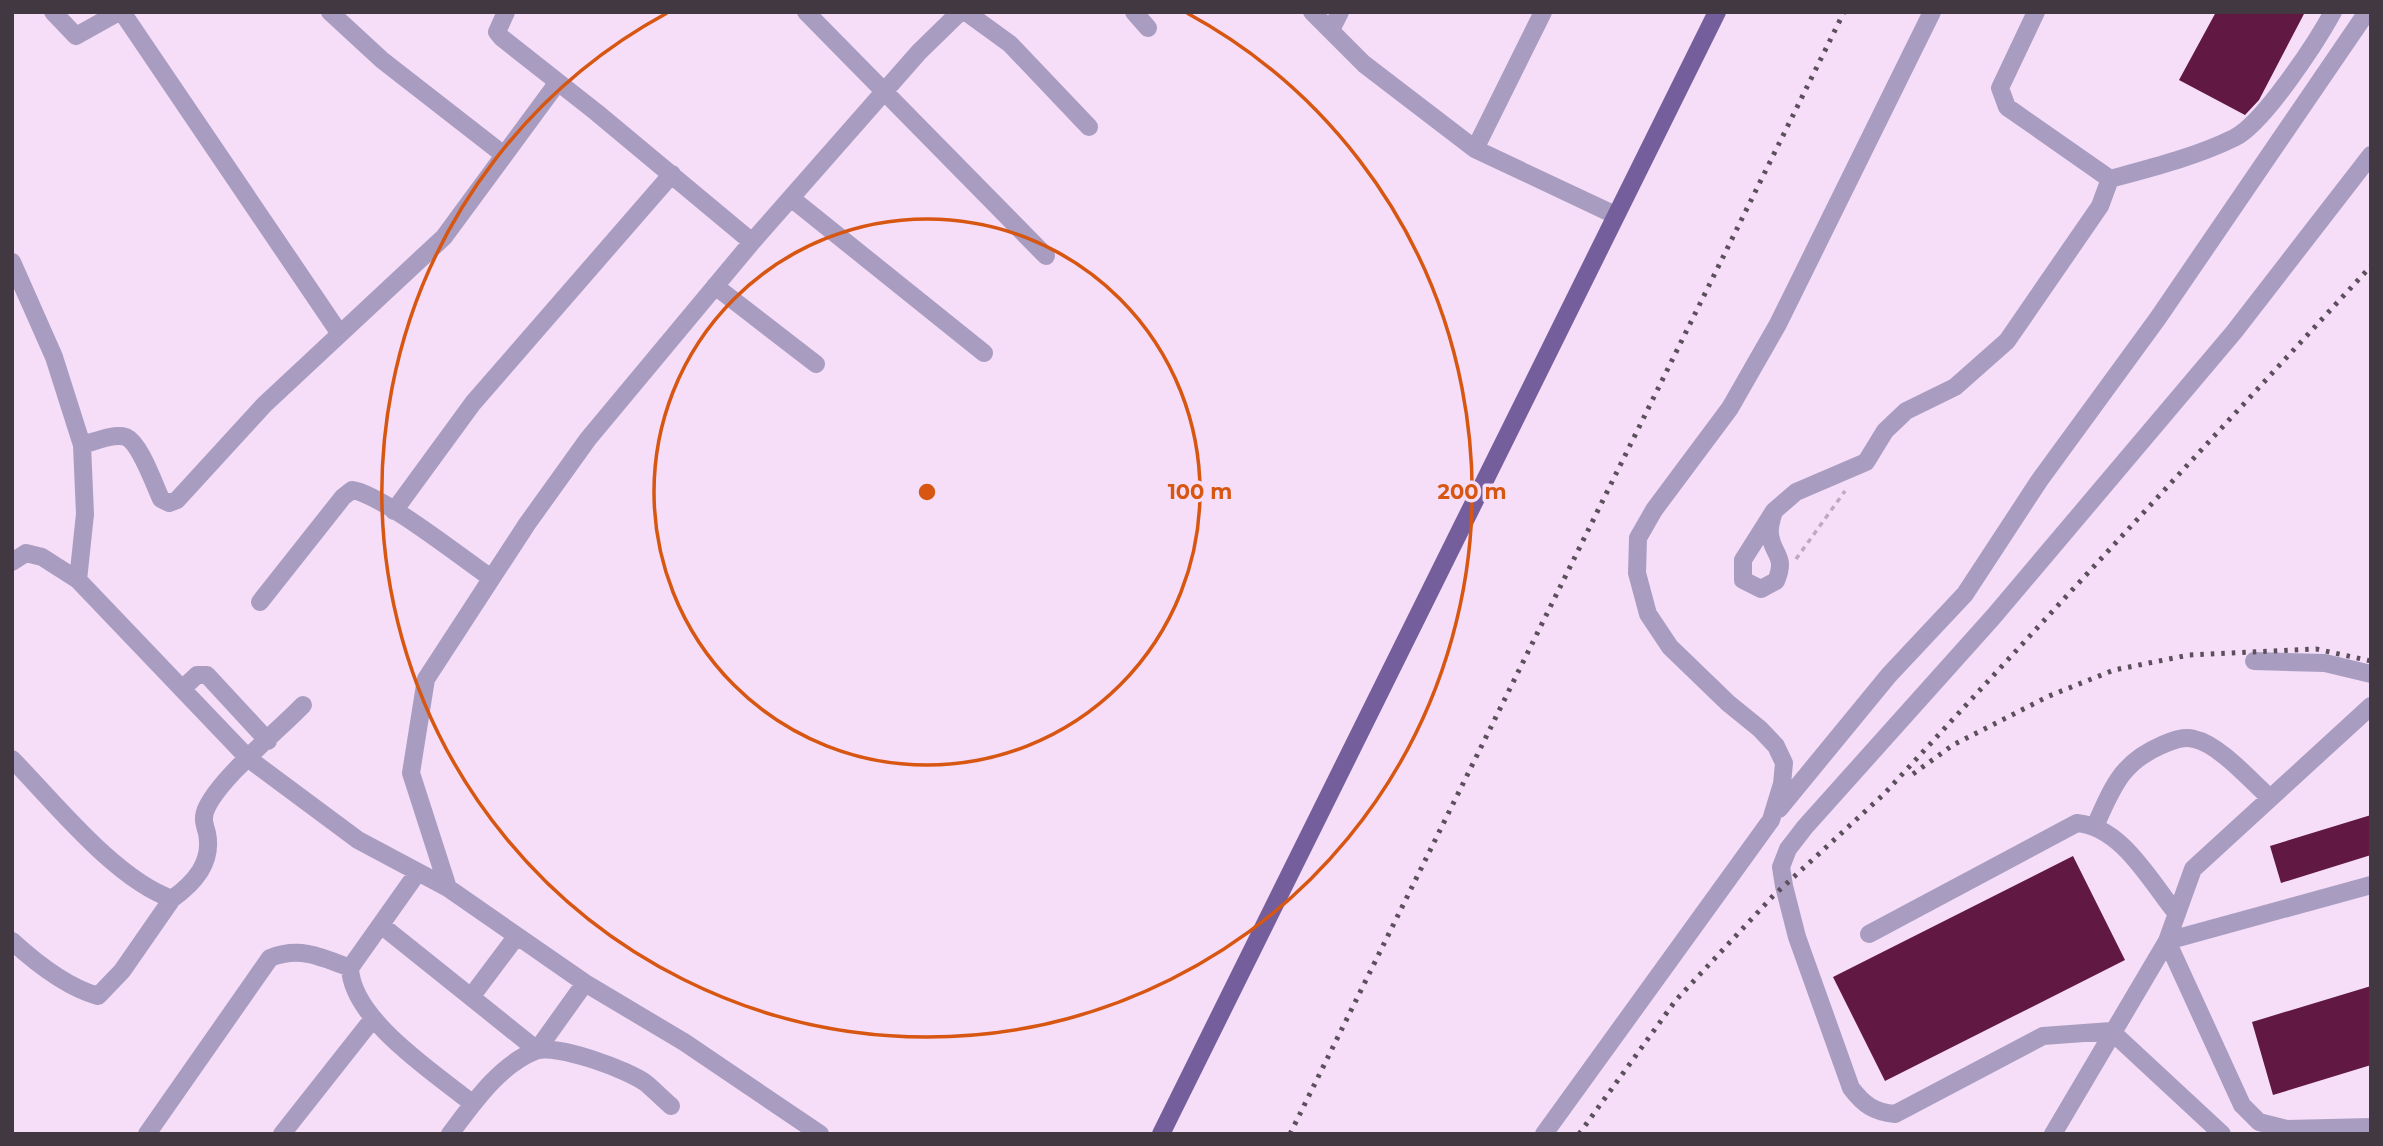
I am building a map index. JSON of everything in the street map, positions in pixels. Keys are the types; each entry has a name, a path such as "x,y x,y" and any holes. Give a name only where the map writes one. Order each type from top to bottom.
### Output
{"main road":[{"path":"1161,1134 1717,12"}],"street":[{"path":"53,12 76,36 121,12 340,334"},
{"path":"330,12 382,60 505,155"},
{"path":"506,12 497,32 502,38 672,174 752,242"},
{"path":"806,12 1046,256"},
{"path":"448,888 411,773 426,679 491,578 588,439 752,242 919,52 960,12"},
{"path":"966,12 1010,44 1089,127"},
{"path":"1134,12 1148,28"},
{"path":"1312,12 1393,88 1475,149 1615,215"},
{"path":"1331,30 1340,12"},
{"path":"1475,149 1543,12"},
{"path":"1771,820 1782,784 1784,763 1776,746 1670,647 1648,614 1637,573 1638,538 1654,510 1730,408 1779,324 1932,12"},
{"path":"2036,12 2000,88 2007,107 2110,179"},
{"path":"2110,179 2161,165 2235,138 2258,120 2333,12"},
{"path":"1544,1134 1771,820 1880,685 1965,594 2039,481 2158,318 2367,12"},
{"path":"82,445 116,436 127,438 137,447 161,499 169,503 177,500 264,405 444,237 558,82"},
{"path":"2222,1134 2111,1031 2043,1036 1895,1114 1878,1112 1862,1103 1851,1088 1797,937 1781,867 1788,849 1805,827 1994,616 2234,332 2371,155"},
{"path":"394,511 473,403 672,174"},
{"path":"1774,511 1770,537 1782,562 1776,581 1761,589 1743,580 1744,560 1774,511 1796,492 1866,462 1885,431 1906,411 1955,387 2007,341 2100,206 2110,179"},
{"path":"791,198 984,353"},
{"path":"12,262 54,357 82,445 85,513 78,580"},
{"path":"715,286 816,364"},
{"path":"260,602 343,497 352,490 362,492 394,511 491,578"},
{"path":"12,562 26,553 43,557 78,580 249,759 358,840 448,888 585,983 684,1042 820,1134"},
{"path":"2254,661 2325,663 2371,674"},
{"path":"182,689 197,674 207,674 268,741"},
{"path":"12,942 30,958 83,991 98,996 122,971 172,899 193,884 209,848 203,820 216,791 303,705"},
{"path":"2053,1134 2111,1031 2167,941 2193,869 2371,706"},
{"path":"2096,824 2112,786 2130,763 2145,752 2175,739 2193,738 2205,744 2228,760 2270,798"},
{"path":"12,759 92,842 149,891 172,899"},
{"path":"1868,934 2077,822 2096,824 2114,836 2176,914"},
{"path":"418,872 351,968 351,979 372,1020 472,1104"},
{"path":"2167,941 2371,885"},
{"path":"381,925 537,1050 582,1055 616,1069 646,1083 671,1107"},
{"path":"471,997 516,937"},
{"path":"2167,941 2242,1105 2259,1122 2287,1129 2371,1127"},
{"path":"147,1134 270,958 285,952 307,952 351,968"},
{"path":"450,1134 472,1104 511,1065 537,1050 585,983"},
{"path":"282,1134 372,1020"}],"path":[{"path":"1776,581 1787,572 1866,462"}],"building":[{"path":"2216,12 2305,12 2259,100 2245,115 2179,80"},
{"path":"2371,815 2371,855 2281,883 2270,846"},
{"path":"2073,856 2125,960 1885,1081 1833,977"},
{"path":"2371,986 2371,1065 2273,1095 2252,1022"}],"railway":[{"path":"1290,1134 1844,12"},
{"path":"1579,1134 1676,1000 1773,896 1884,794 2371,266"},
{"path":"1913,774 1953,745 2049,696 2114,670 2189,655 2316,649 2371,661"}]}
